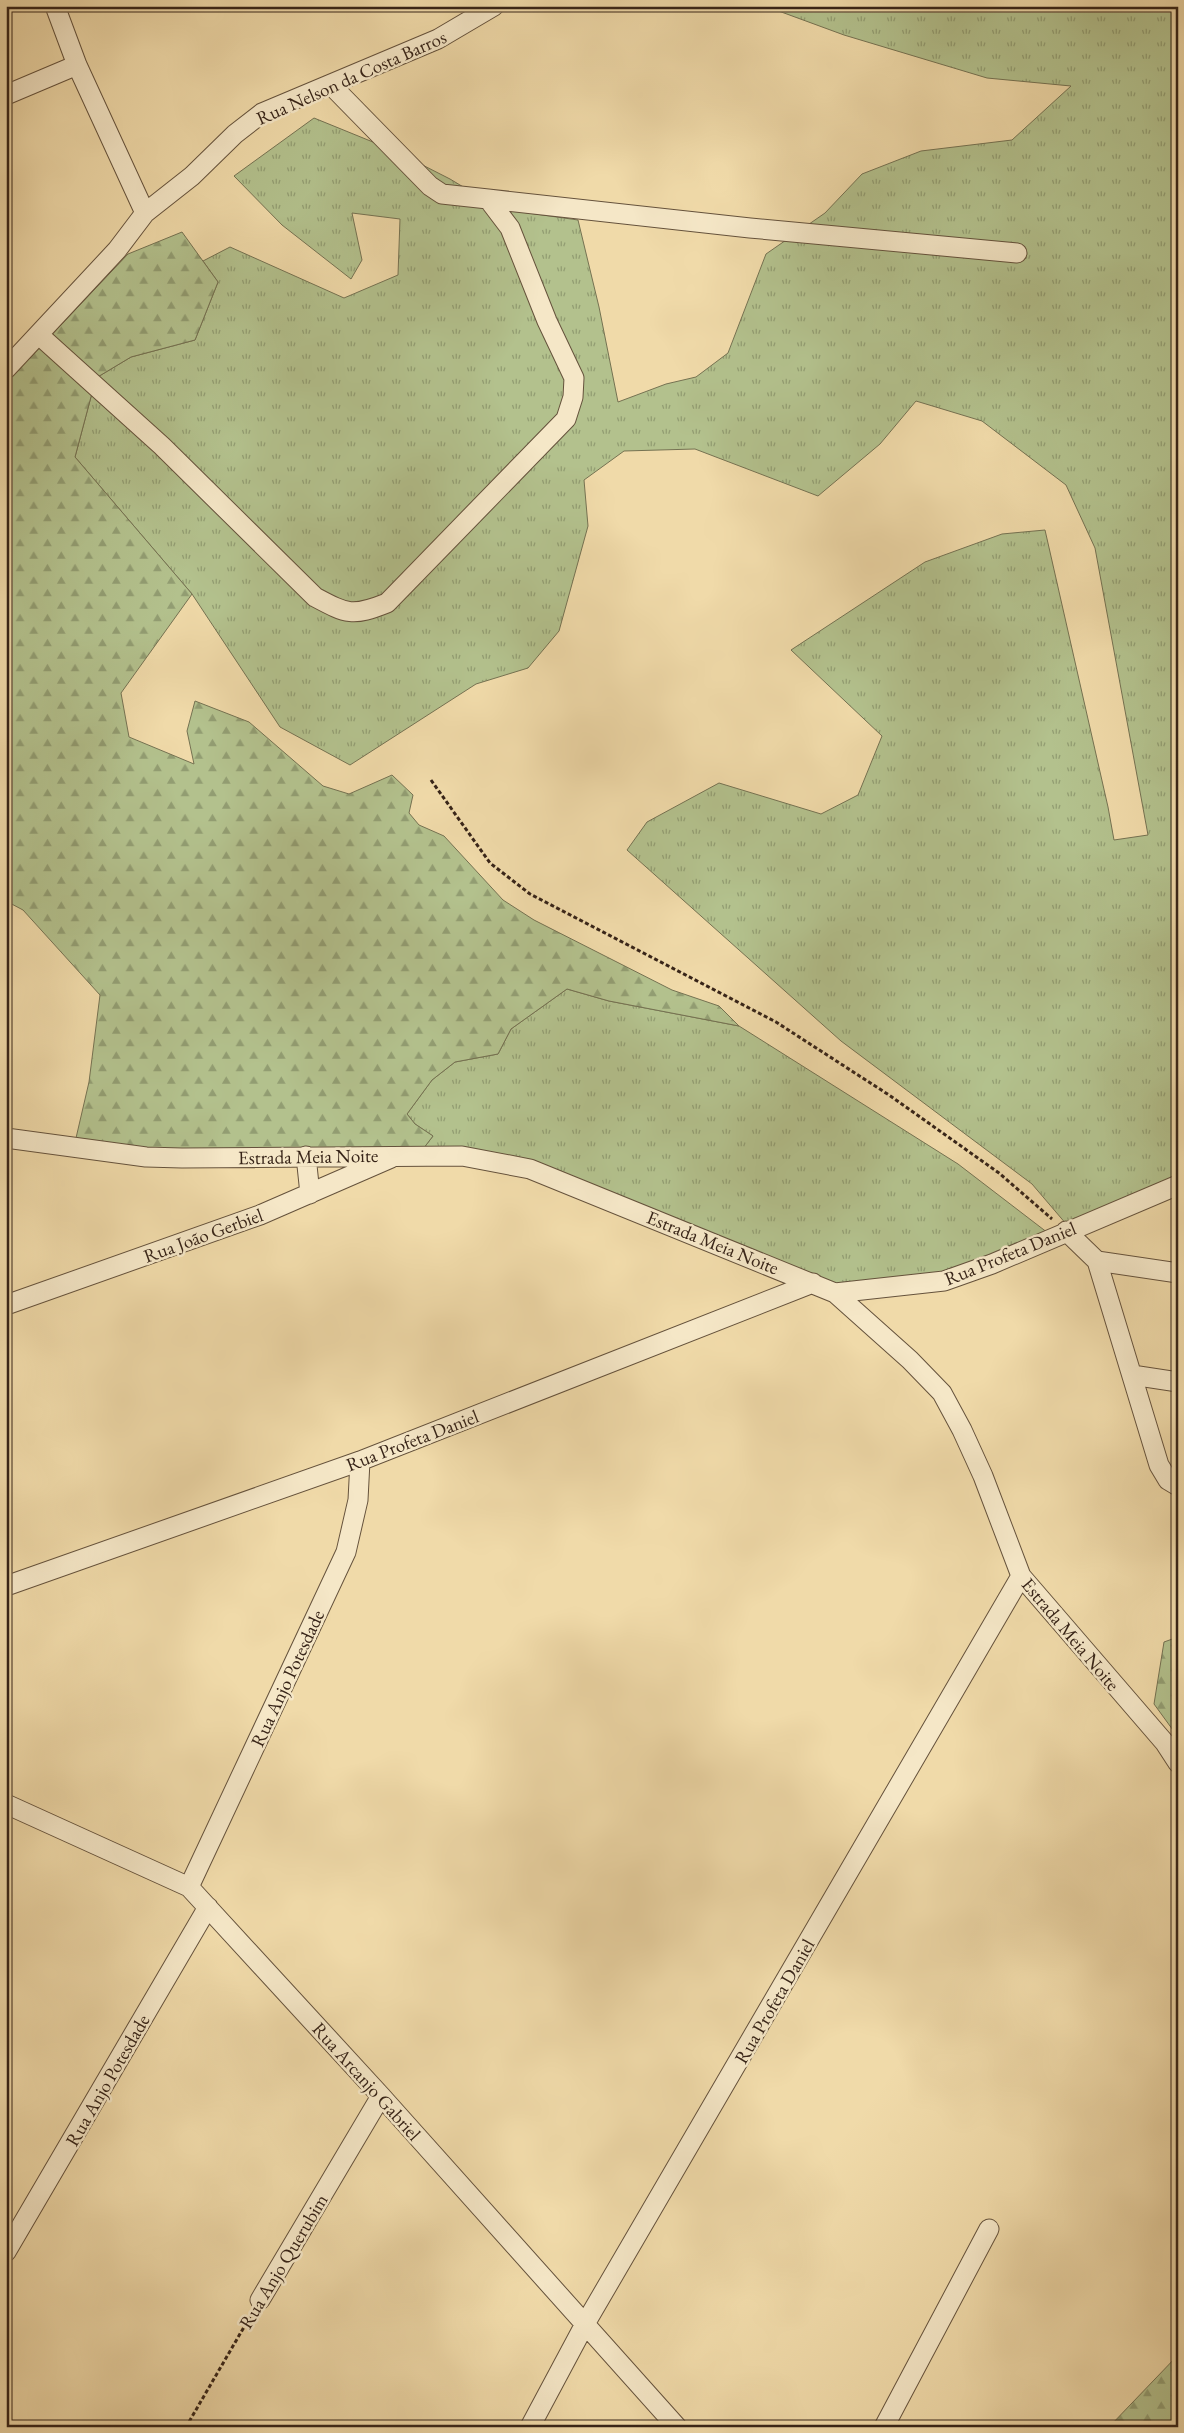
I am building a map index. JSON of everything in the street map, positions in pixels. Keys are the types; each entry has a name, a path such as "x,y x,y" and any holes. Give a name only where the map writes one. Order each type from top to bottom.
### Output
{"street":[{"path":"55,6 77,66 145,213"},
{"name":"Rua Nelson da Costa Barros","path":"6,369 117,250 145,213 192,176 235,134 262,113 438,39 494,6"},
{"path":"6,95 77,66"},
{"path":"331,85 430,186 442,194 750,228 1017,253"},
{"path":"39,335 162,446 315,597 340,610 363,613 387,603 566,418 573,397 574,378 547,320 510,228 488,199"},
{"name":"Estrada Meia Noite","path":"6,1138 146,1157 462,1156 530,1168 835,1293 910,1360 942,1393 983,1476 1021,1576 1165,1743 1178,1763"},
{"name":"Rua João Gerbiel","path":"6,1305 260,1215 397,1155"},
{"path":"306,1156 310,1194"},
{"name":"Rua Profeta Daniel","path":"835,1293 944,1281 992,1264 1178,1185"},
{"path":"1066,1231 1097,1261 1159,1465 1168,1480 1178,1486"},
{"path":"1097,1261 1178,1273"},
{"name":"Rua Profeta Daniel","path":"6,1586 360,1461 813,1283"},
{"path":"1132,1375 1178,1382"},
{"name":"Rua Anjo Potesdade","path":"189,1887 346,1552 358,1500 360,1461"},
{"name":"Rua Profeta Daniel","path":"530,2427 585,2324 1021,1576"},
{"name":"Rua Arcanjo Gabriel","path":"6,1804 189,1887 381,2096 677,2427"},
{"name":"Rua Anjo Potesdade","path":"6,2252 208,1907"},
{"name":"Rua Anjo Querubim","path":"260,2300 381,2096"},
{"path":"884,2427 989,2229"}],"path":[{"path":"431,780 490,864 530,894 776,1022 889,1095 999,1173 1066,1231"},
{"name":"Rua Anjo Querubim","path":"186,2427 260,2300"}],"green space":[{"path":"765,6 1178,6 1178,1176 1067,1225 1032,1184 841,1041 627,850 647,822 719,783 821,814 858,795 882,736 791,650 925,562 1002,534 1045,530 1114,840 1148,835 1095,548 1066,485 982,421 916,401 880,444 818,496 695,449 624,451 584,480 588,526 559,631 528,668 476,684 350,765 280,727 192,594 75,457 96,378 131,357 195,340 218,282 203,261 230,247 344,298 398,275 400,219 352,213 362,260 351,279 282,225 234,176 314,118 395,151 450,179 500,209 578,220 599,307 618,402 666,384 696,377 728,353 766,254 825,213 862,174 921,151 1012,140 1071,86 987,78 844,35"},
{"path":"182,232 218,282 195,340 131,357 96,378 75,457 192,594 121,693 129,737 194,764 187,731 195,701 249,722 323,786 349,794 392,775 413,795 409,813 419,825 444,836 503,900 534,920 672,990 719,1006 739,1026 609,1001 567,989 511,1029 498,1054 455,1062 432,1080 407,1114 415,1124 433,1136 423,1149 184,1154 76,1138 89,1082 100,995 23,910 6,901 6,383 128,254"},
{"path":"567,989 609,1001 739,1026 958,1164 1048,1233 938,1277 834,1287 515,1158 423,1149 433,1136 415,1124 407,1114 432,1080 455,1062 498,1054 511,1029"},
{"path":"1178,1637 1178,1737 1154,1704 1164,1642"},
{"path":"1178,2355 1178,2427 1109,2427"}]}
